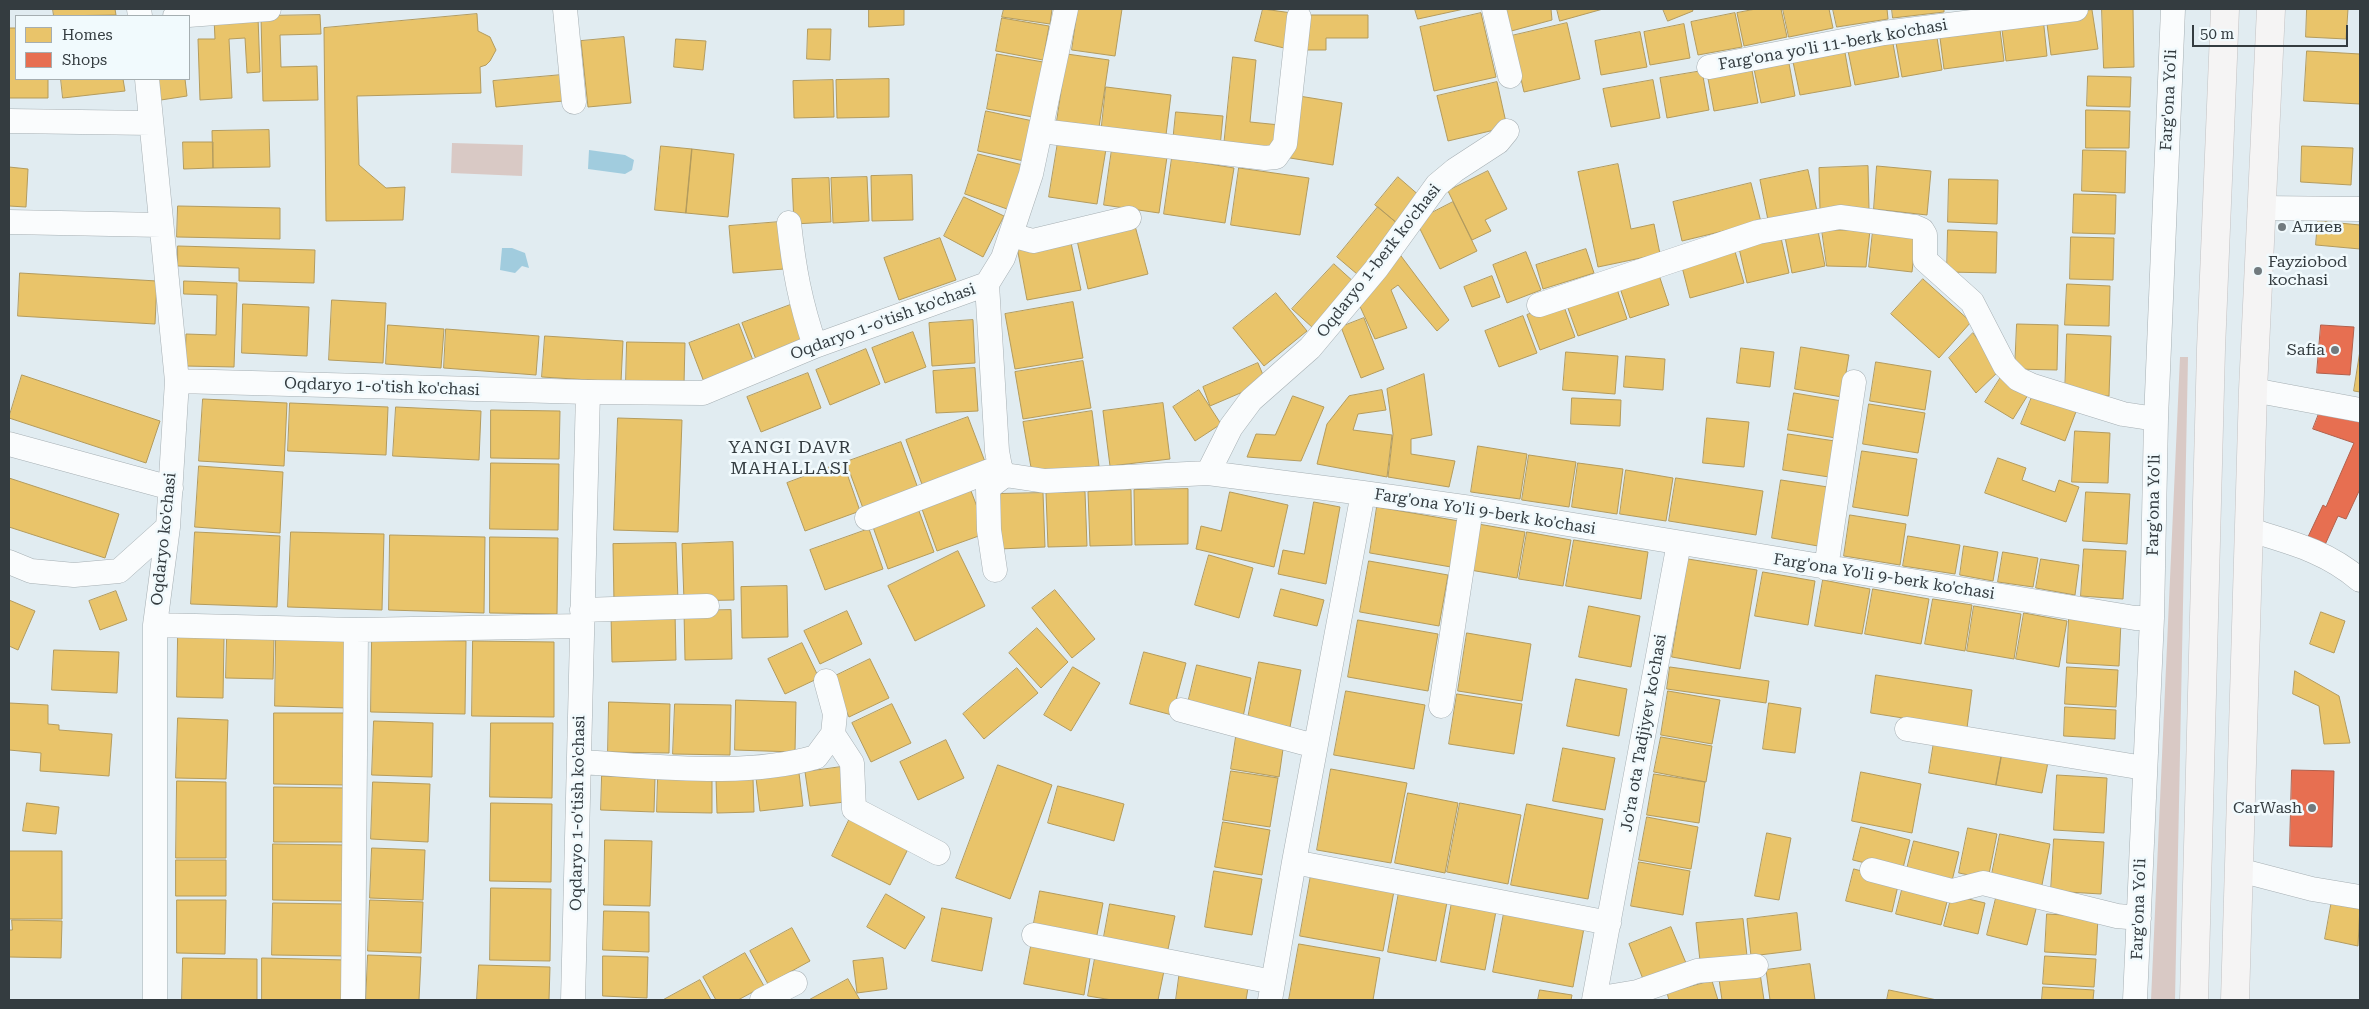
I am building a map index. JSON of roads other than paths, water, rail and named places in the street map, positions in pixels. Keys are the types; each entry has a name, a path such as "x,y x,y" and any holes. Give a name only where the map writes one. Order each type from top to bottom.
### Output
{"main road":[{"path":"2194,1000 2211,349 2225,9"},
{"path":"2235,1000 2253,390 2260,208 2271,9"}],"street":[{"path":"188,15 269,9"},
{"path":"565,9 574,102"},
{"name":"Oqdaryo 1-o'tish ko'chasi","path":"177,381 588,392 703,392 815,346 987,284 1003,258 1031,174 1066,9"},
{"path":"1494,9 1510,76"},
{"name":"Farg'ona yo'li 11-berk ko'chasi","path":"1709,67 1884,33 2076,9"},
{"name":"Farg'ona Yo'li","path":"2134,1000 2152,618 2156,419 2173,9"},
{"path":"1041,131 1265,158 1276,157 1285,144 1299,17"},
{"name":"Oqdaryo ko'chasi","path":"146,80 177,381 168,527 155,625 155,1000"},
{"path":"9,120 151,123"},
{"name":"Oqdaryo 1-berk ko'chasi","path":"1208,473 1231,426 1250,400 1310,348 1377,268 1437,185 1455,170 1498,142 1507,131"},
{"path":"2260,208 2360,210"},
{"path":"1539,305 1758,232 1840,217 1915,227 1922,230 1925,235 1925,260 1972,302 2005,366 2018,379 2033,386 2123,414 2156,419"},
{"path":"1011,235 1033,241 1130,218"},
{"path":"9,222 161,225"},
{"path":"790,223 793,265 801,305 815,346"},
{"path":"987,284 997,451 1003,471"},
{"path":"1826,568 1854,382"},
{"path":"2253,390 2360,410"},
{"name":"Oqdaryo 1-o'tish ko'chasi","path":"573,1000 588,392"},
{"path":"9,444 171,488"},
{"path":"867,518 1003,471"},
{"path":"995,570 989,530 988,488 1003,471"},
{"name":"Farg'ona Yo'li 9-berk ko'chasi","path":"1003,471 1045,481 1208,473 1470,508 2135,618 2152,618"},
{"path":"1034,935 1271,991 1363,493"},
{"path":"1441,706 1470,508"},
{"path":"9,562 31,571 74,575 119,571 168,527"},
{"path":"2250,530 2310,548 2341,564 2360,580"},
{"name":"Jo'ra ota Tadjiyev ko'chasi","path":"1594,1000 1679,543"},
{"path":"155,625 356,630 582,618 708,606"},
{"path":"352,1000 356,630"},
{"path":"579,762 687,767 770,768 816,757 833,734 836,714 826,681"},
{"path":"1181,710 1315,746"},
{"path":"1907,729 2144,768"},
{"path":"833,734 852,764 854,809 938,852"},
{"path":"1294,862 1609,923"},
{"path":"1872,870 1952,891 1983,884 2117,916 2139,918"},
{"path":"2239,870 2312,889 2360,897"},
{"path":"1594,1000 1637,992 1697,971 1756,966"},
{"path":"762,1000 796,983"}],"water":[{"path":"589,150 625,155 634,160 632,170 625,174 588,169"},
{"path":"502,248 512,248 525,253 529,268 522,266 515,273 500,270"}],"place":[{"name":"Алиев","path":"2282,227"},
{"name":"Fayziobod kochasi","path":"2258,271"},
{"name":"Safia","path":"2335,350"},
{"name":"CarWash","path":"2312,808"}],"district":[{"name":"YANGI DAVR MAHALLASI","path":"790,458"}]}
